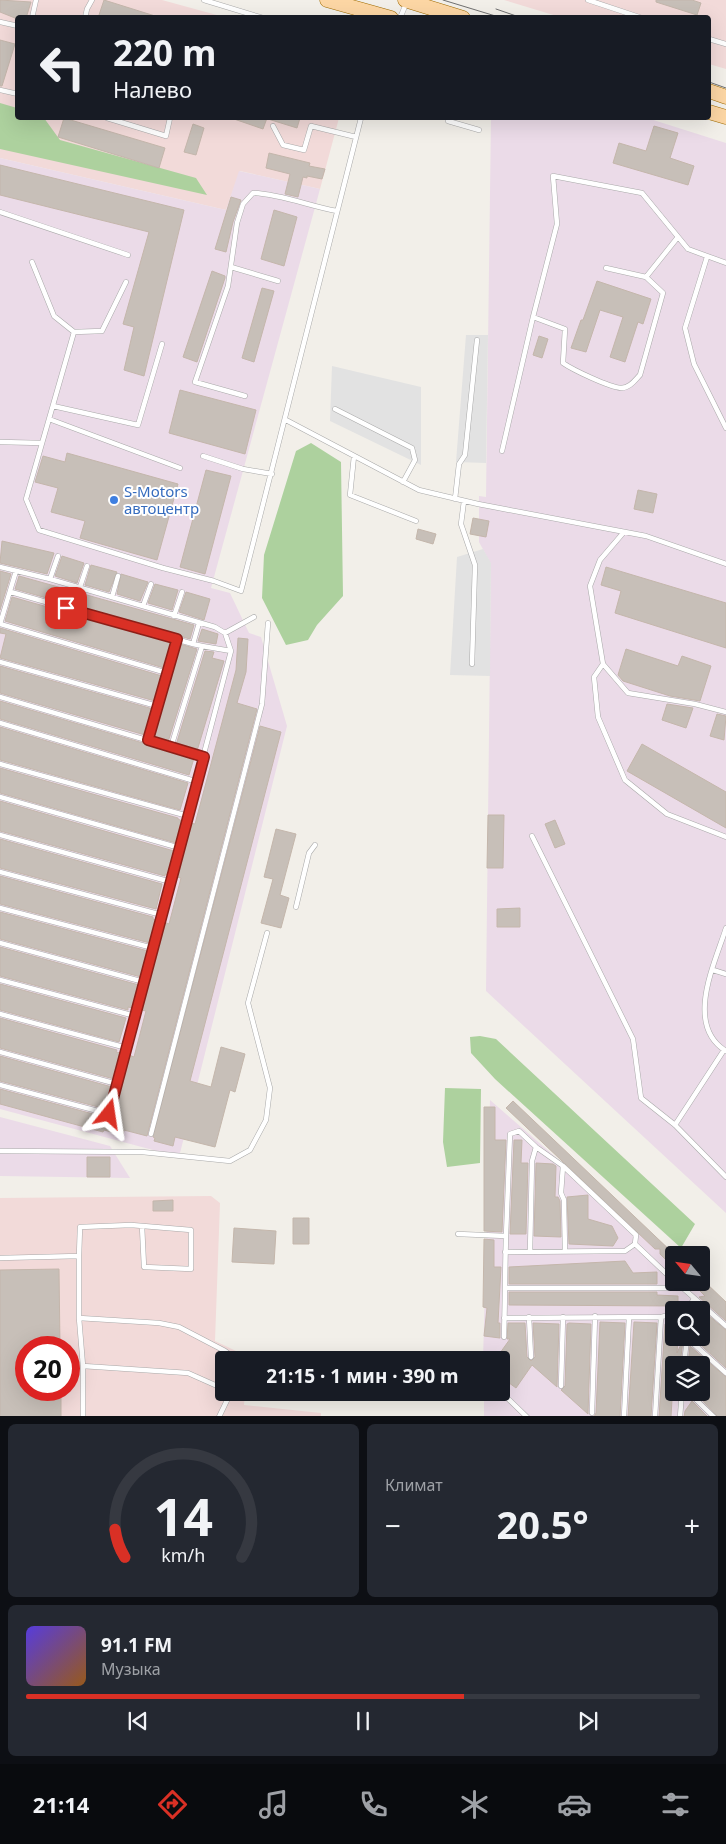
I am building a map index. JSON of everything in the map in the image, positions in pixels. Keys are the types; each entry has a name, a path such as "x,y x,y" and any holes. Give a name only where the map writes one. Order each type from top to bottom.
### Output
{"main road":[{"path":"327,0 380,15"},
{"path":"407,0 454,15"},
{"path":"711,93 726,97"},
{"path":"711,113 726,117"}],"lane":[{"path":"33,15 36,0"},
{"path":"86,15 92,0"},
{"path":"204,0 253,15"},
{"path":"401,15 407,0"},
{"path":"588,0 633,15"},
{"path":"0,22 15,25"},
{"path":"711,40 726,44"},
{"path":"0,90 15,93"},
{"path":"114,120 166,136 170,120"},
{"path":"74,332 26,500 39,530 164,568 214,581 241,591 286,420 360,120"},
{"path":"448,120 479,130"},
{"path":"273,126 283,145 304,150 312,126 356,137"},
{"path":"502,451 557,224 553,176 642,193 688,249 706,257 726,262"},
{"path":"246,396 195,382 228,286 237,223 243,204 253,193 265,193 337,211"},
{"path":"0,212 128,255"},
{"path":"646,277 678,237"},
{"path":"706,257 685,328 694,364 726,428"},
{"path":"32,262 54,316 74,332 102,331 126,282"},
{"path":"231,267 278,281"},
{"path":"533,317 564,330 563,363 575,372 622,388 632,384 640,374 663,293 646,277 606,268"},
{"path":"455,499 459,464 465,455 477,340"},
{"path":"53,406 138,425 162,344"},
{"path":"335,409 412,448 415,460 403,482"},
{"path":"49,419 180,468"},
{"path":"286,420 419,490 496,508 646,536 726,564"},
{"path":"0,442 42,443"},
{"path":"203,456 243,469 272,474"},
{"path":"354,456 350,495 416,521"},
{"path":"464,501 462,524 475,565 472,664"},
{"path":"624,532 600,560 590,586 604,664 628,693 695,704 726,712"},
{"path":"50,579 58,556"},
{"path":"80,587 87,566"},
{"path":"0,567 80,587 215,627 225,633 231,651 109,1114 0,1085"},
{"path":"16,571 0,624 167,673"},
{"path":"112,597 118,576"},
{"path":"143,606 151,584"},
{"path":"11,592 193,644 231,651"},
{"path":"174,616 182,592"},
{"path":"225,633 254,617"},
{"path":"193,644 199,623"},
{"path":"151,1134 262,704 268,623"},
{"path":"148,740 177,639"},
{"path":"171,747 202,646"},
{"path":"0,662 157,706"},
{"path":"604,664 594,677 598,717 624,780 667,814 726,837"},
{"path":"0,697 204,757"},
{"path":"0,723 198,782"},
{"path":"0,764 188,816"},
{"path":"0,798 180,848"},
{"path":"0,835 171,882"},
{"path":"532,836 633,1039 641,1098 674,1125 726,1176"},
{"path":"296,907 309,852 315,845"},
{"path":"0,872 162,915"},
{"path":"0,908 153,948"},
{"path":"674,1125 725,1050 714,1041 707,1028 704,1014 705,997 726,928"},
{"path":"0,1151 142,1152 230,1161 250,1150 266,1120 270,1088 248,1003 267,933"},
{"path":"0,943 144,982"},
{"path":"713,970 726,974"},
{"path":"0,980 135,1016"},
{"path":"0,1014 127,1048"},
{"path":"0,1052 117,1084"},
{"path":"504,1337 505,1252 510,1134 519,1131 536,1147 563,1166 636,1236 635,1244 625,1251 505,1252"},
{"path":"530,1252 532,1161 536,1147"},
{"path":"563,1166 561,1192 564,1200 565,1251"},
{"path":"83,1416 83,1366 79,1318 80,1227 142,1226 191,1230 191,1269 144,1268 142,1226"},
{"path":"458,1234 506,1236"},
{"path":"635,1244 665,1272"},
{"path":"0,1258 79,1256"},
{"path":"504,1288 665,1288"},
{"path":"685,1291 726,1326"},
{"path":"592,1413 595,1316"},
{"path":"504,1318 665,1316"},
{"path":"529,1317 531,1357"},
{"path":"561,1386 562,1317"},
{"path":"624,1416 629,1317"},
{"path":"656,1416 661,1317"},
{"path":"79,1318 159,1323 179,1327 225,1351"},
{"path":"696,1346 726,1373"},
{"path":"83,1366 188,1373 215,1385"},
{"path":"510,1400 527,1416"},
{"path":"219,1416 226,1401"},
{"path":"680,1416 681,1401"},
{"path":"698,1401 714,1416"}],"shaded area":[{"path":"0,0 162,0 217,15 15,15 15,120 338,120 320,189 240,171 226,210 0,158"},
{"path":"504,0 726,0 726,69 711,65 711,15 553,15"},
{"path":"491,120 653,120 726,143 726,1213 486,991 491,564 479,542 479,496 486,497"},
{"path":"0,158 226,210 239,171 320,189 211,588 230,593 249,633 261,637 287,726 179,1157 0,1109"},
{"path":"466,335 488,335 486,463 456,462"},
{"path":"332,366 421,387 421,465 330,421"},
{"path":"483,549 491,563 490,676 450,675 457,557"},
{"path":"490,1100 665,1252 665,1291 708,1291 726,1306 726,1416 484,1416 484,1401 510,1401 510,1351 483,1351"},
{"path":"0,1117 110,1146 130,1178 0,1176"},
{"path":"211,1196 220,1203 215,1341 236,1351 215,1351 215,1401 244,1401 244,1405 321,1413 321,1416 0,1416 0,1198"}],"green space":[{"path":"0,103 15,107 15,120 45,120 60,140 196,178 207,195 0,149"},
{"path":"311,443 341,462 343,596 317,625 308,640 286,645 262,598 264,555 296,451"},
{"path":"480,1036 496,1039 695,1224 682,1246 679,1246 495,1079 471,1053 470,1037"},
{"path":"445,1088 481,1089 480,1163 447,1167 443,1142"}],"building":[{"path":"0,0 31,2 27,15 15,15 15,18 0,12"},
{"path":"104,0 152,15 99,15"},
{"path":"656,0 692,0 701,3 697,15 656,2"},
{"path":"0,40 15,44 2,86 0,86"},
{"path":"63,120 71,120 165,148 159,168 58,137"},
{"path":"237,120 266,120 263,129"},
{"path":"271,120 299,120 297,128"},
{"path":"193,124 204,128 196,155 184,152"},
{"path":"654,126 678,133 670,158 694,166 688,185 613,163 619,143 646,151"},
{"path":"269,153 310,163 309,166 325,169 322,179 303,177 298,197 285,194 290,174 266,168"},
{"path":"0,165 184,210 144,376 124,370 134,327 123,324 149,232 0,195"},
{"path":"231,197 241,200 233,222 226,252 215,249"},
{"path":"274,210 297,217 284,266 261,259"},
{"path":"212,271 225,276 225,278 197,362 183,357"},
{"path":"597,281 651,299 643,324 638,322 625,362 610,357 623,317 600,310 586,352 571,348"},
{"path":"262,288 274,291 254,362 242,358"},
{"path":"539,336 548,339 542,358 533,355"},
{"path":"180,390 256,410 245,454 169,433"},
{"name":"S-Motors автоцентр","path":"67,453 178,484 157,560 80,538 85,521 51,512 58,488 35,482 43,456 65,462"},
{"path":"206,470 231,476 205,574 180,567"},
{"path":"638,490 657,494 653,513 634,509"},
{"path":"473,518 489,521 486,537 470,534"},
{"path":"418,529 436,534 433,544 416,539"},
{"path":"2,541 54,553 47,574 0,563"},
{"path":"62,556 84,563 77,583 55,576"},
{"path":"91,565 117,572 109,592 85,585"},
{"path":"606,567 726,603 726,648 615,613 621,591 601,585"},
{"path":"0,571 11,574 0,610"},
{"path":"121,574 148,582 140,601 117,594"},
{"path":"19,576 194,625 190,639 15,589"},
{"path":"155,584 178,590 172,610 148,603"},
{"path":"186,592 210,599 204,620 179,612"},
{"path":"12,597 172,642 164,668 5,621"},
{"path":"0,628 162,676 155,701 0,658 6,634 0,633"},
{"path":"202,629 218,634 216,644 198,641"},
{"path":"238,638 248,639 246,672 237,703 257,709 147,1136 124,1130 123,1135 104,1130 103,1132 0,1104 0,1089 108,1118 113,1115 129,1055 134,1057 146,1011 141,1010 164,922 169,924 181,878 176,877 190,823 195,824 236,670"},
{"path":"180,644 197,649 168,742 153,738"},
{"path":"626,649 678,666 682,656 711,666 700,701 670,696 623,681 618,675"},
{"path":"205,651 214,652 212,658 224,661 197,751 176,745"},
{"path":"0,666 153,709 145,735 0,693"},
{"path":"0,701 194,758 189,775 0,719"},
{"path":"667,704 693,708 686,728 662,720"},
{"path":"717,714 726,716 724,740 710,736"},
{"path":"260,726 281,732 190,1081 211,1087 221,1047 245,1054 235,1092 230,1090 215,1147 175,1137 173,1146 154,1141 155,1138 153,1137"},
{"path":"0,727 188,783 180,810 0,760"},
{"path":"642,744 726,792 726,828 627,771"},
{"path":"0,768 178,818 182,821 176,843 0,793"},
{"path":"0,801 174,851 168,875 165,874 165,876 0,831"},
{"path":"488,815 504,815 503,868 487,868"},
{"path":"555,820 565,844 555,848 545,824"},
{"path":"276,829 296,834 280,895 289,898 281,928 261,923 273,879 264,877"},
{"path":"0,839 162,884 156,909 0,868"},
{"path":"0,876 153,917 156,920 150,943 0,904"},
{"path":"520,908 520,927 497,927 497,909"},
{"path":"0,912 148,951 141,977 0,939"},
{"path":"0,947 139,985 133,1008 128,1007 128,1010 0,976"},
{"path":"0,984 126,1018 119,1042 0,1010"},
{"path":"0,1018 117,1050 116,1052 121,1053 114,1079 0,1048"},
{"path":"0,1056 112,1087 106,1109 0,1081"},
{"path":"513,1101 666,1246 665,1259 660,1254 660,1249 655,1249 506,1108"},
{"path":"484,1107 495,1107 495,1140 506,1140 502,1232 484,1231"},
{"path":"514,1140 522,1140 521,1163 528,1163 526,1234 510,1234"},
{"path":"87,1157 110,1157 110,1177 87,1177"},
{"path":"536,1163 553,1164 556,1166 555,1197 558,1197 560,1201 561,1237 534,1236"},
{"path":"588,1195 588,1219 612,1226 618,1238 613,1246 569,1244 567,1197"},
{"path":"173,1200 173,1211 153,1211 153,1201"},
{"path":"293,1218 309,1218 309,1244 293,1244"},
{"path":"234,1228 276,1231 274,1264 232,1262"},
{"path":"484,1239 494,1240 494,1267 501,1267 498,1323 500,1323 500,1338 484,1336 487,1308 483,1307"},
{"path":"625,1261 633,1273 657,1272 657,1284 509,1284 509,1267"},
{"path":"59,1269 60,1336 15,1336 15,1401 61,1401 61,1416 0,1416 0,1270"},
{"path":"710,1287 726,1302 726,1321 710,1307 710,1301 704,1301 699,1297 705,1296 700,1291 710,1291"},
{"path":"509,1292 657,1292 657,1295 678,1296 678,1301 665,1301 665,1306 509,1305"},
{"path":"710,1317 726,1330 726,1368 702,1346 710,1346"},
{"path":"600,1322 625,1323 620,1416 594,1416"},
{"path":"634,1322 657,1323 651,1416 628,1416"},
{"path":"508,1323 525,1323 527,1357 531,1361 535,1357 533,1323 559,1324 557,1387 532,1365 516,1388 510,1384 510,1351 501,1351 510,1339 507,1339"},
{"path":"567,1324 591,1324 588,1414 561,1390 565,1386"},
{"path":"665,1324 665,1346 677,1346 677,1353 680,1346 682,1346 681,1356 665,1356 665,1401 672,1401 671,1416 659,1416"},
{"path":"690,1346 702,1356 689,1356"},
{"path":"710,1363 726,1377 726,1416 717,1416 703,1401 710,1401"},
{"path":"692,1401 707,1416 684,1416 685,1411"}],"tram line":[{"path":"443,0 492,15"},
{"path":"496,9 513,15"},
{"path":"711,83 726,88"}],"place":[{"name":"S-Motors автоцентр","path":"114,500"}],"route":[{"path":"66,608 177,639 148,740 204,757 109,1114"}]}
